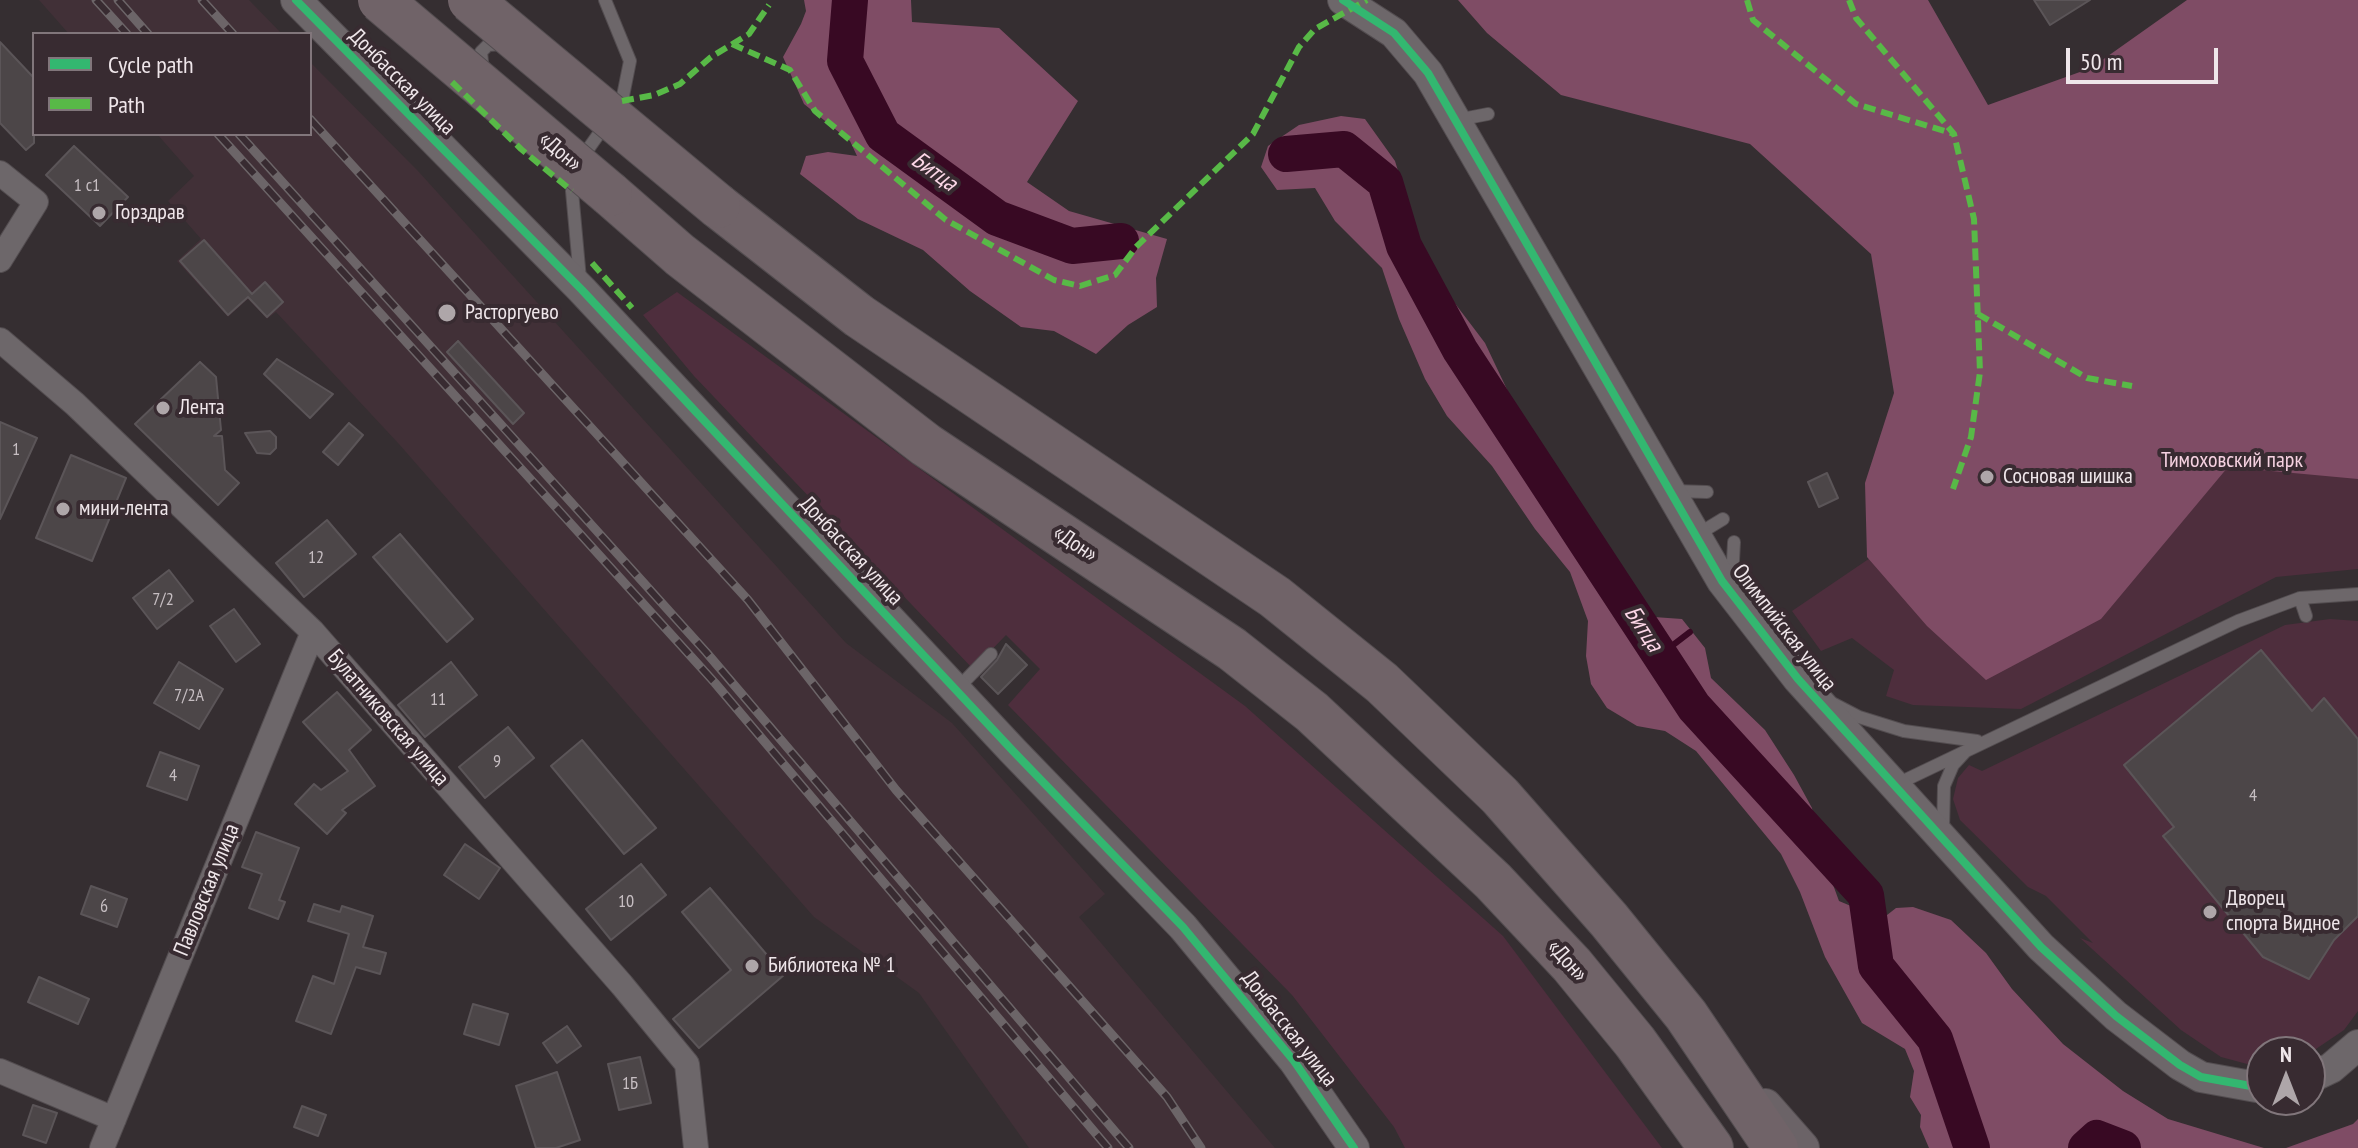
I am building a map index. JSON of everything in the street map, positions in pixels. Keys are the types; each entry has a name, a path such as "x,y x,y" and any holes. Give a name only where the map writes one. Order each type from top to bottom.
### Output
{"highway":[{"name":"«Дон»","path":"380,0 680,255 926,445 1232,649 1312,712 1493,881 1572,965 1635,1042 1711,1148"},
{"path":"470,0 718,206 884,333 1275,597 1382,683 1500,796 1686,1015 1776,1148"}],"main road":[{"path":"1686,1015 1802,1148"}],"street":[{"name":"Донбасская улица","path":"296,0 582,290 1183,927 1294,1061 1354,1148"},
{"name":"Олимпийская улица","path":"1343,0 1384,26 1412,52 1457,120 1722,581 1807,689 2041,947 2157,1049 2201,1077 2246,1085"},
{"path":"0,173 36,202 0,260"},
{"name":"Булатниковская улица","path":"0,340 75,404 313,632 687,1064 696,1148"},
{"name":"Павловская улица","path":"102,1148 313,632"},
{"path":"2326,1070 2358,1045"},
{"path":"0,1071 114,1119"}],"lane":[{"path":"582,290 575,256 572,191 586,152 622,101 630,61 605,0"},
{"path":"540,116 483,72 480,58 488,45 507,44 604,124"},
{"path":"1457,120 1488,114"},
{"path":"575,143 586,152"},
{"path":"1669,491 1707,492"},
{"path":"1695,536 1723,519"},
{"path":"1722,581 1733,561 1734,542"},
{"path":"1894,785 2238,621 2300,598 2358,594"},
{"path":"2300,598 2306,616"},
{"path":"956,689 991,654"},
{"path":"1807,689 1859,717 1919,734 1981,741"},
{"path":"1948,844 1942,820 1944,786 1953,765 1981,741"}],"shaded area":[{"path":"39,0 249,0 280,32 67,32"},
{"path":"312,64 418,171 846,643 952,723 1105,894 1079,917 1275,1148 1029,1148 919,993 814,917 398,443 276,312 267,319 248,299 228,317 177,261 201,239 168,201 194,176 159,136 312,136"}],"green space":[{"path":"804,0 911,0 912,22 999,28 1078,101 1027,182 1069,211 1167,239 1156,278 1157,307 1128,325 1096,354 1054,331 1021,327 970,291 923,250 858,219 800,174 806,156 828,152 857,156 850,141 804,104 783,57 806,11"},
{"path":"1458,0 1928,0 1988,105 2091,68 2187,0 2358,0 2358,479 2228,467 2101,619 1986,680 1927,626 1867,557 1865,483 1894,393 1871,254 1750,144 1561,95 1487,33"},
{"path":"1341,116 1365,119 1395,161 1406,197 1410,227 1438,281 1485,343 1512,400 1557,474 1654,617 1682,619 1705,648 1711,678 1765,730 1794,775 1812,808 1817,841 1839,901 1882,919 1896,908 1913,907 1951,920 1986,953 2012,989 2063,1044 2123,1091 2168,1119 2264,1148 1929,1148 1920,1127 1921,1115 1910,1097 1914,1071 1905,1049 1862,1023 1825,957 1800,892 1781,854 1696,751 1665,731 1637,726 1607,708 1591,684 1586,656 1588,621 1570,572 1535,529 1492,466 1447,416 1425,379 1399,319 1382,268 1335,221 1315,188 1277,190 1261,167 1268,146 1299,125"},
{"name":"Тимоховский парк","path":"2358,227 2358,569 2276,577 2021,709 1913,705 1886,696 1894,670 1852,638 1821,651 1792,611"},
{"path":"677,292 1245,706 1503,936 1662,1148 1405,1148 1394,1127 1292,995 1008,705 1040,669 1006,635 973,669 694,376 643,315"},
{"name":"Дворец спорта Видное","path":"2330,619 2358,621 2358,1011 2344,1030 2326,1042 2326,1036 2246,1036 2246,1064 2221,1057 2181,1030 2080,938 2093,943 2046,896 2028,887 1960,820 1953,799 1958,778 1969,765 1982,771 2285,625"},
{"path":"2358,1119 2358,1148 2286,1148 2353,1124"}],"building":[{"path":"2034,0 2090,0 2050,25"},
{"path":"0,42 32,76 34,143 26,150 0,123"},
{"path":"74,146 128,197 100,226 46,175"},
{"path":"204,240 252,294 265,282 283,302 267,317 248,297 228,315 180,261"},
{"path":"458,341 524,413 513,424 447,352"},
{"path":"277,359 333,394 310,418 264,374"},
{"path":"200,362 216,377 221,430 214,436 222,436 225,470 239,483 218,505 135,424"},
{"path":"0,422 37,438 0,519"},
{"path":"349,423 363,435 338,465 323,452"},
{"path":"270,431 276,437 276,448 270,454 257,453 245,433"},
{"path":"71,455 126,478 92,561 36,538"},
{"path":"1827,473 1838,498 1819,507 1808,482"},
{"path":"327,520 356,554 304,597 276,563"},
{"path":"400,534 473,619 447,642 373,557"},
{"path":"169,570 193,601 157,629 133,598"},
{"path":"234,609 260,644 236,662 210,626"},
{"path":"1006,644 1027,665 998,694 981,677 997,660"},
{"path":"2261,650 2312,711 2324,698 2358,739 2358,916 2334,940 2309,979 2263,957 2163,836 2174,827 2124,765"},
{"path":"179,662 223,689 199,729 154,703"},
{"path":"451,662 477,695 425,737 398,705"},
{"path":"337,692 371,730 349,750 375,786 342,810 346,813 327,834 295,804 314,784 321,790 348,771 303,722"},
{"path":"508,727 534,758 485,798 459,767"},
{"path":"582,740 656,828 624,854 551,766"},
{"path":"160,752 199,766 187,800 147,786"},
{"path":"256,832 299,848 279,900 285,902 278,919 249,908 262,874 242,867"},
{"path":"465,844 500,868 479,899 444,875"},
{"path":"641,864 666,895 611,940 586,909"},
{"path":"91,886 127,899 117,927 81,914"},
{"path":"710,888 784,975 699,1048 673,1019 731,970 682,912"},
{"path":"314,904 340,912 342,906 373,916 363,947 386,953 380,974 356,967 331,1034 296,1021 313,976 334,984 349,934 308,921"},
{"path":"39,977 89,999 78,1024 28,1002"},
{"path":"473,1004 508,1014 499,1045 464,1034"},
{"path":"567,1026 581,1046 557,1063 543,1043"},
{"path":"640,1057 651,1103 619,1110 608,1064"},
{"path":"557,1072 580,1140 556,1148 536,1148 516,1086"},
{"path":"33,1105 57,1113 46,1143 23,1135"},
{"path":"302,1106 326,1115 318,1136 294,1127"}],"waterway":[{"name":"Битца","path":"850,0 845,61 883,135 997,218 1072,246 1121,241"},
{"name":"Битца","path":"1286,154 1344,149 1385,182 1404,246 1460,350 1694,707 1866,895 1876,966 1935,1039 1972,1148"},
{"path":"1660,655 1690,632"},
{"name":"Битца","path":"2086,1148 2097,1138 2123,1148"}],"railway":[{"path":"96,0 125,32"},
{"path":"118,0 146,32"},
{"path":"202,0 231,32"},
{"path":"312,121 748,600 896,790 1167,1097 1201,1148"},
{"path":"220,136 715,683 1108,1148"},
{"path":"241,136 706,652 1129,1148"}],"marked path":[{"path":"732,44 790,70 815,111 946,220 1054,280 1080,286 1115,275 1136,247 1253,134 1299,47 1315,29 1367,0"},
{"path":"1747,0 1753,20 1856,104 1954,134"},
{"path":"1849,0 1856,18 1954,134 1974,219 1980,372 1971,437 1953,489"},
{"path":"622,101 654,95 680,84 711,57 749,34 769,5"},
{"path":"452,82 521,149 572,191"},
{"path":"592,263 632,308"},
{"path":"1978,314 2087,378 2132,386"}],"cycle path":[{"path":"296,0 582,290 1013,751 1183,927 1294,1061 1354,1148"},
{"path":"1343,0 1394,33 1428,73 1722,581 1798,679 2041,947 2116,1016 2180,1065 2201,1077 2246,1085"}],"place":[{"name":"Горздрав","path":"99,213"},
{"name":"Расторгуево","path":"447,313"},
{"name":"Лента","path":"163,408"},
{"name":"Сосновая шишка","path":"1987,477"},
{"name":"мини-лента","path":"63,509"},
{"name":"Дворец спорта Видное","path":"2210,912"},
{"name":"Библиотека № 1","path":"752,966"}]}
